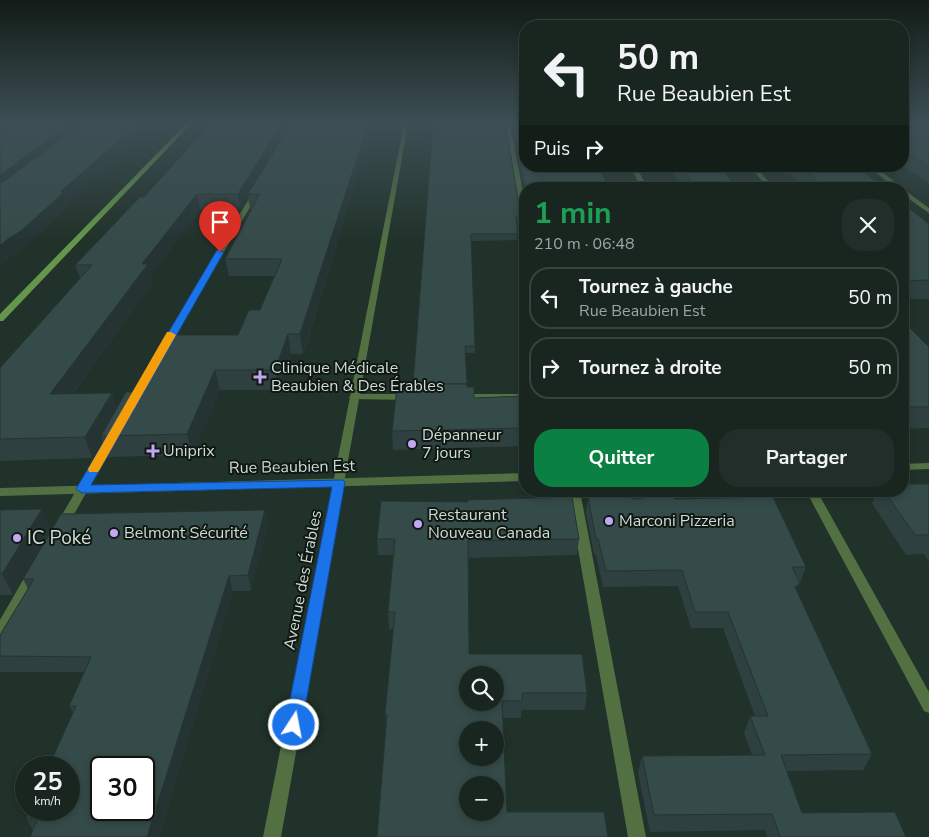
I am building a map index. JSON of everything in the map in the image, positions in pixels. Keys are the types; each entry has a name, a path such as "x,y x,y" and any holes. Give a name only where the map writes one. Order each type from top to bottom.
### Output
{"main road":[{"path":"0,319 151,163"}],"street":[{"name":"Avenue des Érables","path":"272,837 399,163"},
{"path":"515,163 519,187"},
{"path":"757,172 766,182"},
{"path":"878,172 891,182"},
{"path":"159,354 262,182"},
{"path":"909,196 929,212"},
{"path":"354,397 415,397"},
{"path":"455,397 519,397"},
{"path":"56,535 116,430"},
{"path":"909,467 929,466"},
{"name":"Rue Beaubien Est","path":"0,492 519,477"},
{"path":"575,497 637,837"},
{"path":"814,497 929,706"},
{"path":"0,632 38,567"}],"building":[{"path":"0,163 16,163 0,175"},
{"path":"29,163 93,163 60,192 64,192 21,231 0,246 0,184"},
{"path":"175,163 257,163 238,194 197,194 142,264 148,264 50,394 112,393 85,437 0,439 0,368 92,265 75,265 140,197 144,197"},
{"path":"267,163 356,163 300,334 288,334 275,370 215,370 187,434 101,436 126,392 133,392 167,335 238,335 249,310 260,310 282,259 225,259 260,194 248,194"},
{"path":"430,163 512,163 519,204 519,216 516,216 518,234 471,234 475,346 465,346 467,384 413,384"},
{"path":"523,172 602,172 606,182 525,182"},
{"path":"685,172 724,172 732,182 691,182"},
{"path":"808,172 864,172 876,182 819,182"},
{"path":"909,208 929,224 929,280 909,281"},
{"path":"909,327 929,347 929,407 909,407"},
{"path":"412,384 467,384 467,387 474,387 474,398 519,396 519,428 392,431 397,388 412,388"},
{"path":"909,484 929,484 929,535 915,535 888,497 909,497"},
{"path":"572,497 579,539 468,541 469,654 582,654 587,693 522,693 522,701 504,701 504,666 459,666 459,711 502,711 503,721 459,721 459,766 504,766 504,745 507,812 604,812 608,837 377,837 387,714 385,714 395,612 388,612 395,539 377,539 381,501 468,502 468,500"},
{"path":"588,497 631,497 632,499 652,497 673,497 675,499 773,497 806,567 792,567 800,584 795,587 872,754 781,755 802,813 895,812 906,837 780,837 772,814 654,815 642,756 765,755 750,716 768,716 728,612 695,612 682,570 606,571 598,539 596,539"},
{"path":"42,509 2,574 0,574 0,510"},
{"path":"265,510 248,575 229,576 155,812 155,756 90,756 90,821 152,821 147,837 30,837 37,821 80,821 80,756 53,756 76,706 69,706 91,657 0,656 0,635 34,579 23,579 61,514"}],"slow traffic":[{"path":"94,469 171,335"}],"place":[{"name":"Clinique Médicale Beaubien & Des Érables","path":"260,377"},
{"name":"Dépanneur 7 jours","path":"412,444"},
{"name":"Uniprix","path":"153,451"},
{"name":"Marconi Pizzeria","path":"609,521"},
{"name":"Restaurant Nouveau Canada","path":"418,524"},
{"name":"Belmont Sécurité","path":"114,533"},
{"name":"IC Poké","path":"17,538"}],"route":[{"path":"220,252 82,489 339,482 294,725"}]}
